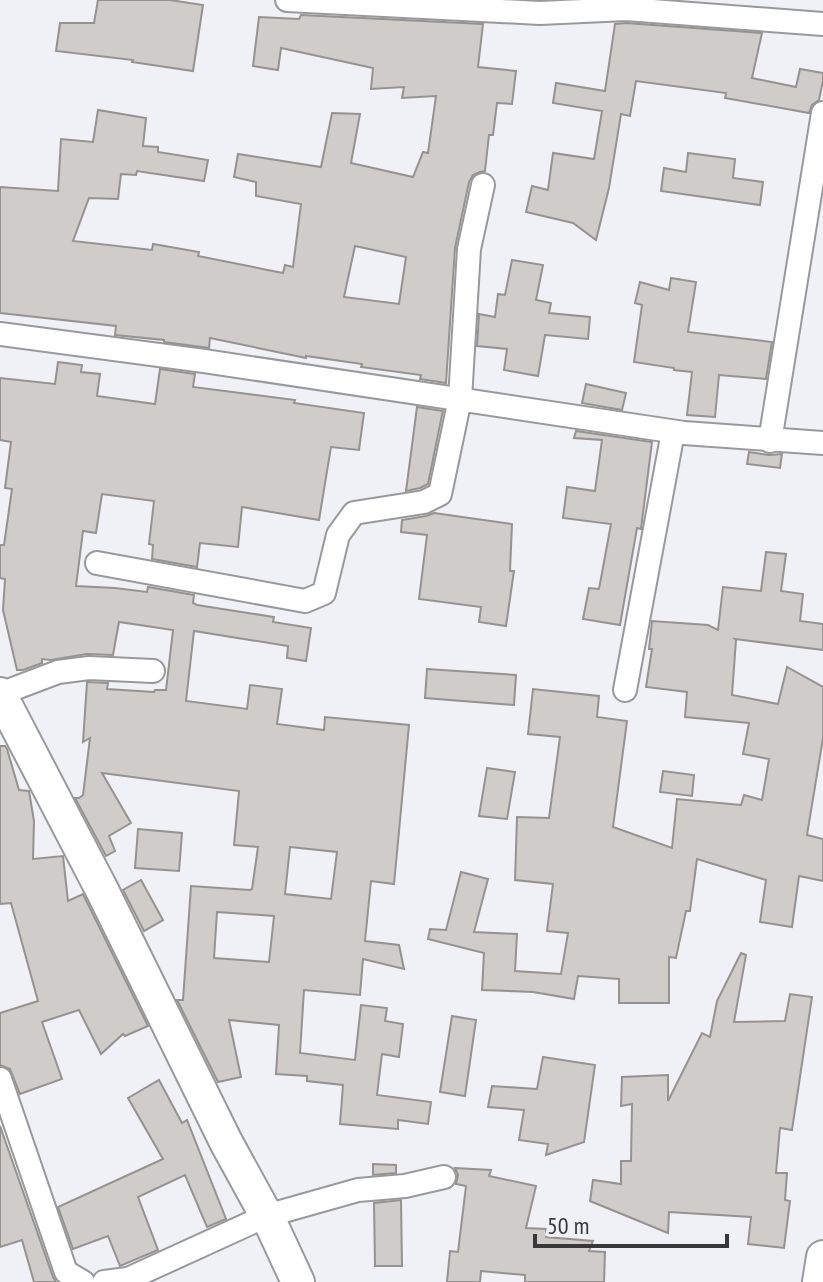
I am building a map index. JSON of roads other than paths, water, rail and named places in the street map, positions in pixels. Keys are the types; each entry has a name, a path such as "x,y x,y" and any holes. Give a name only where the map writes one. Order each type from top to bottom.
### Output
{"street":[{"path":"287,0 540,13 626,9 823,24"},
{"path":"770,441 823,113"},
{"path":"97,563 305,601 324,593 338,535 354,513 424,502 440,494 460,399 469,249 483,185"},
{"path":"0,334 204,361 673,432 823,443"},
{"path":"625,690 673,432"},
{"path":"153,671 89,668 58,672 0,694 298,1282"},
{"path":"0,1079 66,1272 83,1282"},
{"path":"104,1282 128,1279 266,1216 358,1190 405,1186 444,1177"},
{"path":"819,1282 823,1257"}]}
